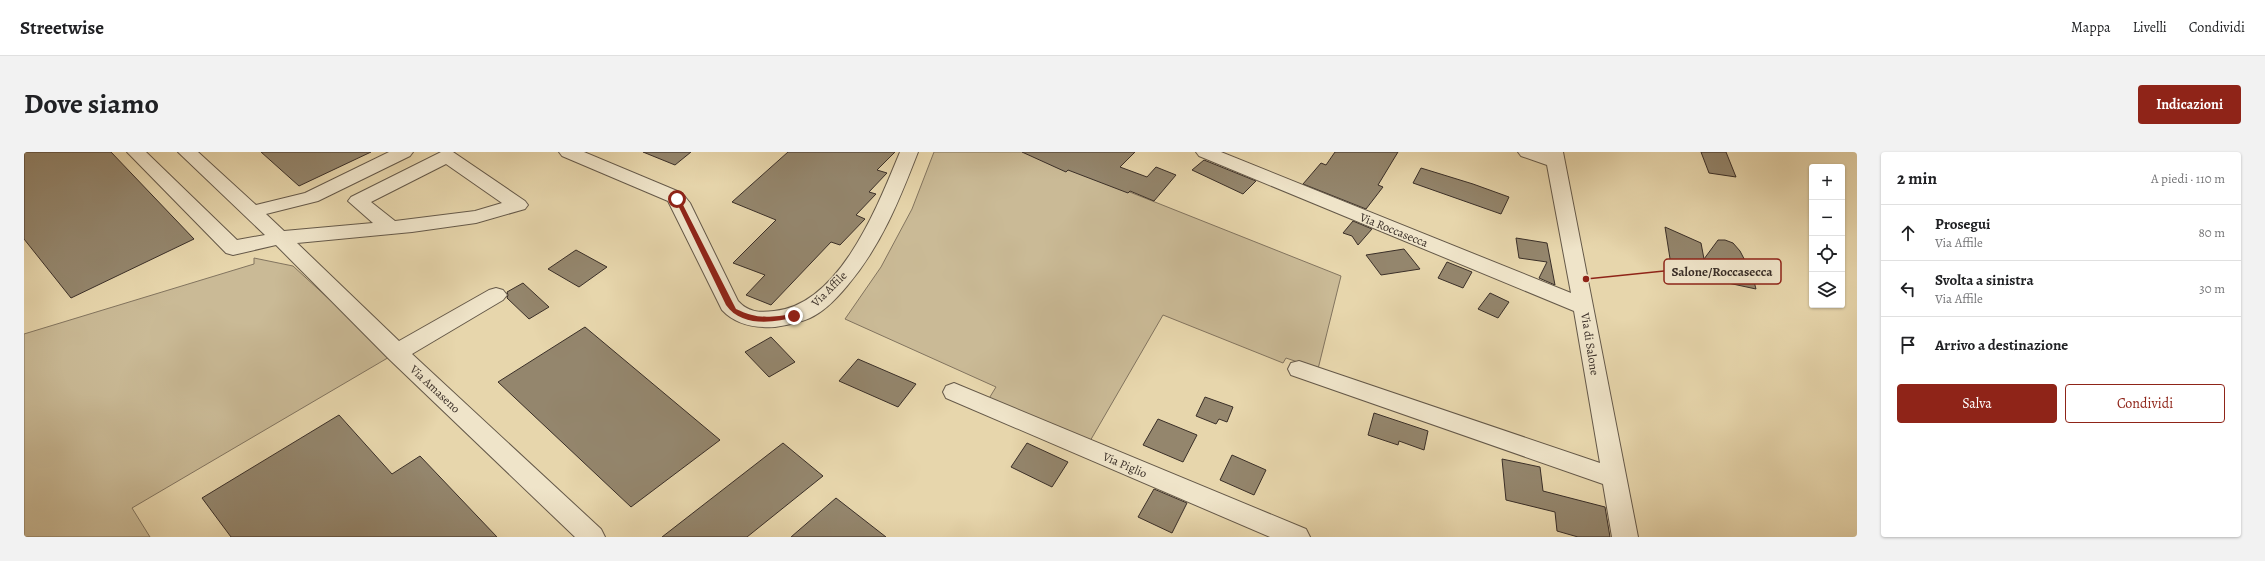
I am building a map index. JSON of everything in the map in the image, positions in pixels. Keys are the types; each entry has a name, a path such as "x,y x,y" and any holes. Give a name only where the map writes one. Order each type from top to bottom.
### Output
{"street":[{"path":"136,152 233,248 280,238 390,227 476,217 518,205 447,156 358,201 374,216 390,227"},
{"name":"Via Amaseno","path":"187,152 280,238 397,353 592,537"},
{"path":"251,212 312,197 404,152"},
{"name":"Via Affile","path":"568,152 675,197 680,203 729,305 741,315 762,320 784,318 805,311 830,290 847,271 878,227 909,152"},
{"name":"Via Roccasecca","path":"1205,152 1584,307"},
{"path":"1527,152 1555,156"},
{"name":"Via di Salone","path":"1555,156 1584,307 1625,537"},
{"path":"305,236 364,221 374,216"},
{"path":"397,353 471,308 496,295"},
{"path":"1299,369 1614,478"},
{"name":"Via Piglio","path":"954,392 1297,537"}],"shaded area":[{"path":"934,152 1029,152 1341,276 1318,369 1286,358 1283,363 1163,315 1086,448 985,405 996,387 845,319 881,267 912,209"},
{"path":"254,258 293,266 391,356 132,508 150,537 24,537 24,334 254,264"}],"building":[{"path":"24,152 111,152 194,239 71,298 24,239"},
{"path":"261,152 371,152 299,186"},
{"path":"643,152 691,152 675,165"},
{"path":"788,152 895,152 877,170 887,173 869,192 876,194 856,215 865,219 840,245 831,242 771,305 746,295 765,275 733,263 776,220 732,202"},
{"path":"1022,152 1135,152 1120,167 1147,177 1156,167 1176,175 1154,201 1130,191 1128,193 1068,170 1066,172"},
{"path":"1335,152 1398,152 1378,185 1383,187 1366,209 1303,184 1321,163 1326,165"},
{"path":"1701,152 1726,152 1736,177 1709,173"},
{"path":"1204,160 1256,181 1243,194 1192,170"},
{"path":"1421,168 1509,197 1501,214 1413,183"},
{"path":"1353,221 1372,229 1358,245 1352,236 1343,233"},
{"path":"1665,227 1701,243 1704,259 1718,240 1725,240 1733,243 1740,251 1752,274 1756,289 1686,274 1685,268 1671,265"},
{"path":"1516,238 1547,243 1555,285 1539,278 1547,262 1519,258"},
{"path":"1404,249 1420,269 1381,275 1366,255"},
{"path":"576,250 607,267 579,287 548,269"},
{"path":"1447,262 1472,272 1463,288 1438,278"},
{"path":"523,283 549,307 529,319 507,298 507,292"},
{"path":"1490,293 1509,302 1498,318 1478,309"},
{"path":"585,327 720,440 631,507 498,382"},
{"path":"771,337 795,362 769,377 745,352"},
{"path":"858,359 916,384 898,407 839,381"},
{"path":"1205,397 1233,407 1227,422 1219,419 1216,424 1196,416"},
{"path":"1374,413 1428,431 1424,450 1399,441 1398,445 1368,435"},
{"path":"339,415 392,474 420,456 497,537 231,537 202,498"},
{"path":"1158,419 1197,435 1183,462 1143,445"},
{"path":"783,443 823,476 747,537 662,537"},
{"path":"1027,443 1068,462 1052,487 1011,467"},
{"path":"1232,455 1266,470 1254,495 1220,480"},
{"path":"1502,459 1540,467 1543,491 1605,507 1610,537 1578,537 1557,531 1555,512 1506,500"},
{"path":"1154,489 1187,503 1172,533 1138,517"},
{"path":"836,498 886,537 791,537"}],"place":[{"name":"Salone/Roccasecca","path":"1586,279"}],"route":[{"path":"677,199 702,247 729,305 734,311 751,319 762,320 794,316"}]}
